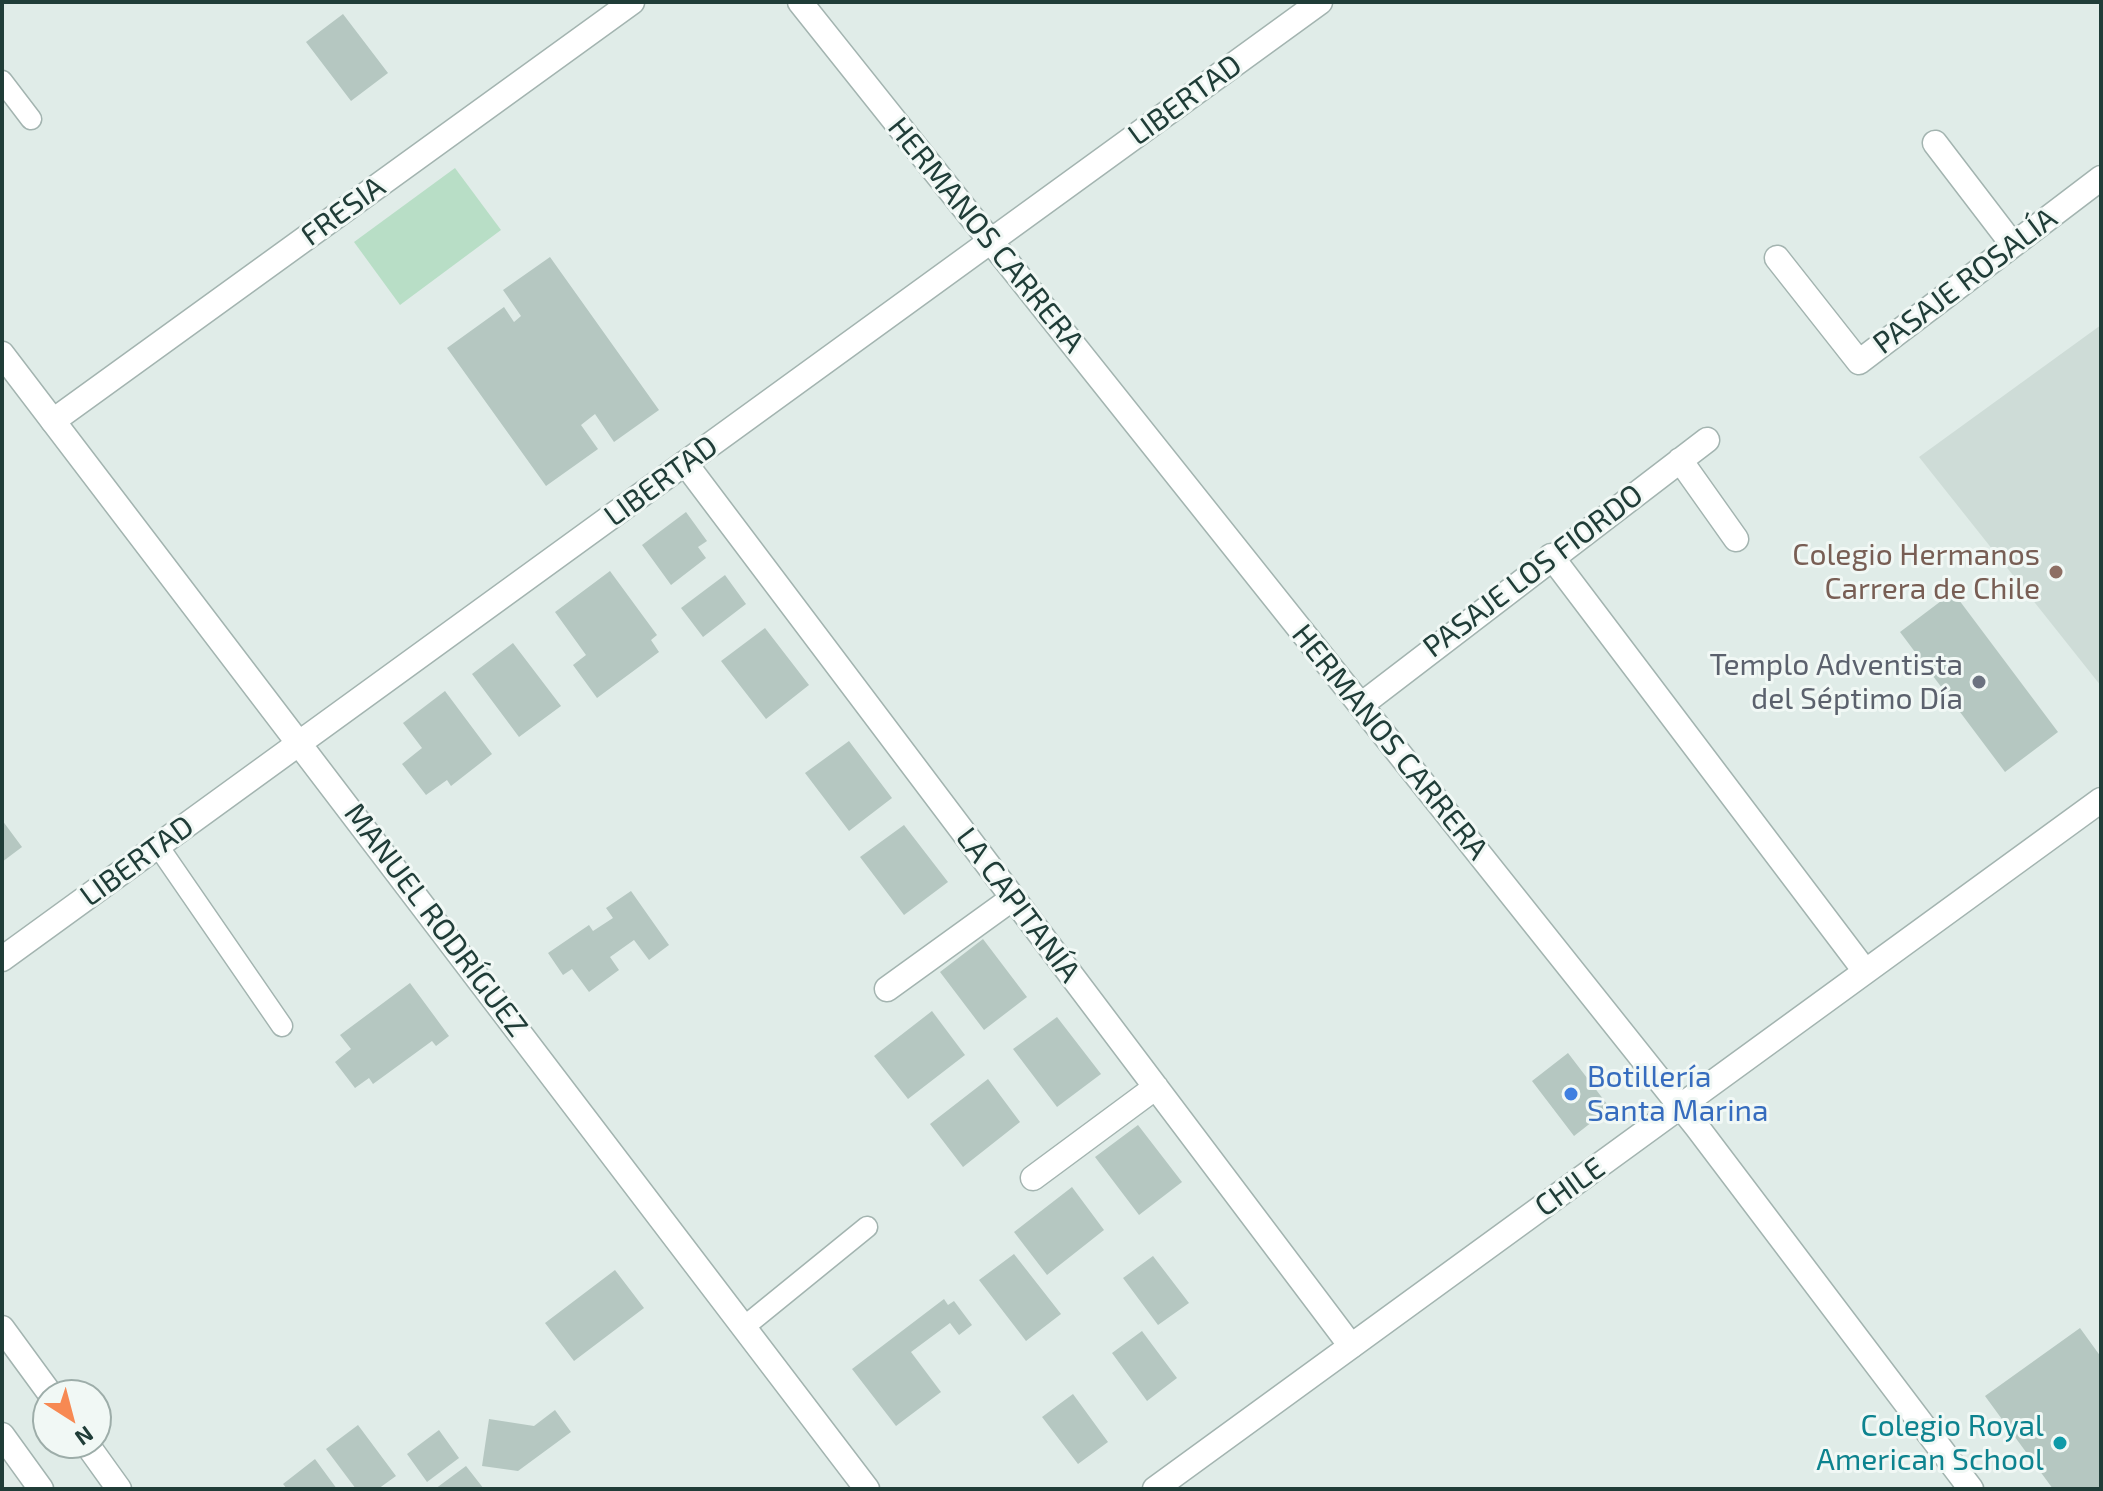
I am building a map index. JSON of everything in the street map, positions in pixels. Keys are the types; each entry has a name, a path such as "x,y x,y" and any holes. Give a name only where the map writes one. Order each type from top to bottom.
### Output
{"street":[{"name":"FRESIA","path":"53,421 632,2"},
{"name":"HERMANOS CARRERA","path":"800,2 1681,1107 1971,1489"},
{"name":"LIBERTAD","path":"2,959 1320,2"},
{"path":"1935,143 2013,245"},
{"name":"PASAJE ROSALÍA","path":"1777,258 1859,362 2101,178"},
{"name":"MANUEL RODRÍGUEZ","path":"2,354 301,742 867,1489"},
{"name":"PASAJE LOS FIORDO","path":"1361,705 1551,556 1707,440"},
{"path":"1680,460 1736,539"},
{"name":"LA CAPITANÍA","path":"685,463 1351,1346"},
{"path":"1551,556 1865,971"},
{"name":"CHILE","path":"1155,1489 2101,800"},
{"path":"887,989 1013,898"},
{"path":"1033,1178 1156,1087"},
{"path":"2,1328 39,1379"},
{"path":"2,1435 41,1489"},
{"path":"97,1459 119,1489"}],"lane":[{"path":"2,81 31,119"},
{"path":"158,846 282,1026"},
{"path":"744,1327 867,1227"}],"shaded area":[{"name":"Colegio Hermanos Carrera de Chile","path":"2101,325 2101,686 1919,457"}],"green space":[{"path":"455,168 501,230 400,305 354,242"}],"building":[{"path":"343,14 388,73 351,101 306,42"},
{"path":"550,257 659,410 614,442 595,414 581,425 598,449 546,486 447,348 504,307 514,322 521,316 503,290"},
{"path":"686,512 707,541 698,547 706,558 671,585 642,545"},
{"path":"610,571 657,635 651,640 659,652 597,698 573,665 586,655 555,612"},
{"path":"725,575 746,604 703,637 681,608"},
{"name":"Templo Adventista del Séptimo Día","path":"1953,592 2058,732 2005,772 1900,632"},
{"path":"765,628 809,685 766,719 721,661"},
{"path":"513,643 561,706 519,737 472,674"},
{"path":"445,691 492,754 451,786 447,780 426,795 402,764 422,748 403,723"},
{"path":"849,741 892,798 849,831 805,773"},
{"path":"2,820 22,847 2,862"},
{"path":"904,825 948,882 904,915 860,857"},
{"path":"631,891 669,945 649,960 634,940 610,957 619,970 589,992 572,969 563,975 548,953 589,925 593,931 613,918 606,908"},
{"path":"983,939 1027,997 984,1030 940,972"},
{"path":"410,983 449,1036 436,1046 432,1041 373,1084 369,1078 355,1088 335,1062 351,1049 340,1035"},
{"path":"932,1011 965,1055 908,1099 874,1056"},
{"path":"1057,1017 1101,1074 1057,1107 1013,1049"},
{"name":"Botillería Santa Marina","path":"1568,1053 1610,1108 1574,1136 1532,1081"},
{"path":"988,1079 1020,1122 963,1167 930,1124"},
{"path":"1138,1125 1182,1182 1139,1215 1095,1157"},
{"path":"1072,1187 1104,1230 1047,1275 1014,1232"},
{"path":"1014,1254 1061,1314 1026,1341 979,1280"},
{"path":"1153,1256 1189,1303 1158,1325 1123,1278"},
{"path":"615,1270 644,1308 574,1361 545,1323"},
{"path":"944,1299 948,1305 954,1301 972,1325 959,1335 950,1323 911,1352 941,1392 896,1426 852,1369"},
{"name":"Colegio Royal American School","path":"2080,1328 2101,1357 2101,1489 2053,1489 1985,1396"},
{"path":"1142,1331 1177,1378 1147,1401 1112,1353"},
{"path":"1073,1394 1108,1442 1078,1464 1042,1417"},
{"path":"555,1410 571,1432 518,1471 482,1466 489,1419 534,1426"},
{"path":"358,1425 396,1476 378,1489 356,1489 326,1449"},
{"path":"439,1430 459,1458 427,1482 407,1454"},
{"path":"315,1459 337,1489 287,1489 283,1484"},
{"path":"466,1466 484,1489 435,1489"}],"place":[{"name":"Colegio Hermanos Carrera de Chile","path":"2056,572"},
{"name":"Templo Adventista del Séptimo Día","path":"1979,682"},
{"name":"Botillería Santa Marina","path":"1571,1094"},
{"name":"Colegio Royal American School","path":"2060,1443"}]}
